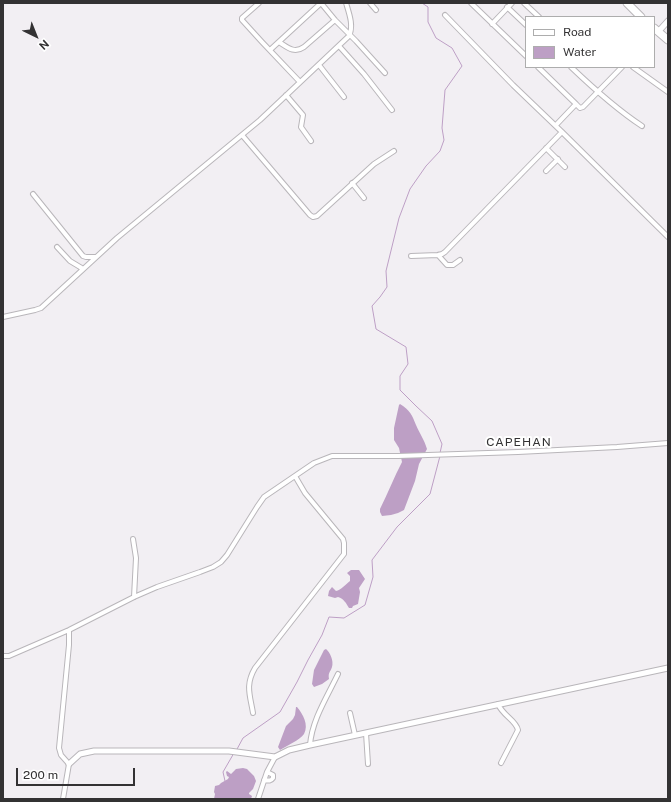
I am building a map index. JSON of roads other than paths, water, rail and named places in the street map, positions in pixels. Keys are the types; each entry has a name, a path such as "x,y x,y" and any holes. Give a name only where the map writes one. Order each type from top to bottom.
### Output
{"highway":[{"path":"627,3 641,16"},
{"path":"655,30 668,40"}],"street":[{"path":"259,3 242,19 255,35 300,82"},
{"path":"270,50 321,3 385,73"},
{"path":"3,317 39,309 117,238 242,135 319,65 350,35 351,26 346,3"},
{"path":"370,3 376,10"},
{"path":"471,3 525,55"},
{"path":"492,24 512,3"},
{"path":"524,3 538,16"},
{"path":"507,7 525,24"},
{"path":"445,15 513,85 556,125 668,237"},
{"path":"279,42 292,49 299,50 335,20"},
{"path":"655,30 668,21"},
{"path":"339,46 364,74 392,110"},
{"path":"319,65 344,97"},
{"path":"539,68 579,107 582,108 621,68"},
{"path":"572,68 619,110 642,126"},
{"path":"634,68 668,92"},
{"path":"286,95 303,115 301,127 311,141"},
{"path":"556,125 576,104"},
{"path":"411,256 438,255 445,252 562,132"},
{"path":"242,135 312,216 317,216 374,164 394,151"},
{"path":"546,148 566,166"},
{"path":"546,170 558,159"},
{"path":"352,184 364,198"},
{"path":"33,194 84,257 87,265"},
{"path":"57,247 70,261 83,269"},
{"path":"438,255 447,265 453,265 460,260"},
{"path":"84,257 96,257"},
{"path":"3,656 9,656 69,630 161,585 204,571 221,562 264,498 314,463 332,456 398,456 518,452 668,443"},
{"path":"253,713 249,685 255,668 344,554 343,539 305,493 295,476"},
{"path":"133,539 136,558 134,597"},
{"path":"69,630 69,645 59,748 61,755 69,764"},
{"path":"63,799 69,764 80,754 94,752 238,752 273,757 289,750 310,745 668,668"},
{"path":"310,745 310,737 318,715 338,674"},
{"path":"498,704 502,712 515,724 518,730 501,762"},
{"path":"350,713 355,735"},
{"path":"366,733 368,764"},
{"path":"258,799 273,757"},
{"path":"264,780 269,781 273,778 273,775 267,772"}],"water":[{"path":"400,404 406,408 412,416 427,449 419,464 415,481 404,510 391,515 382,516 380,509 402,462 399,448 394,440 394,428"},
{"path":"351,570 359,570 365,579 359,588 360,592 358,604 352,608 349,608 345,601 340,598 328,596 332,587 336,591 350,581 350,576 347,573"},
{"path":"326,649 332,659 329,679 314,687 312,684 314,670 324,650"},
{"path":"296,707 306,723 304,734 280,750 278,747 286,726 295,715"},
{"path":"236,769 247,769 254,776 256,781 253,789 249,793 252,796 251,799 214,799 215,786 219,785 229,777 227,776 226,772 227,771 231,774"}],"waterway":[{"path":"422,3 428,7 428,22 436,38 452,48 462,66 445,90 442,128 444,140 440,151 426,166 410,189 399,218 386,271 387,287 372,306 376,329 406,347 408,364 400,376 400,390 432,421 442,444 440,453"},
{"path":"236,751 243,738 280,712 322,635 329,617 344,618 365,605 373,577 372,560 397,527 430,494 440,456"},
{"path":"225,781 223,772 234,753"}],"district":[{"name":"CAPEHAN","path":"519,442"}]}
